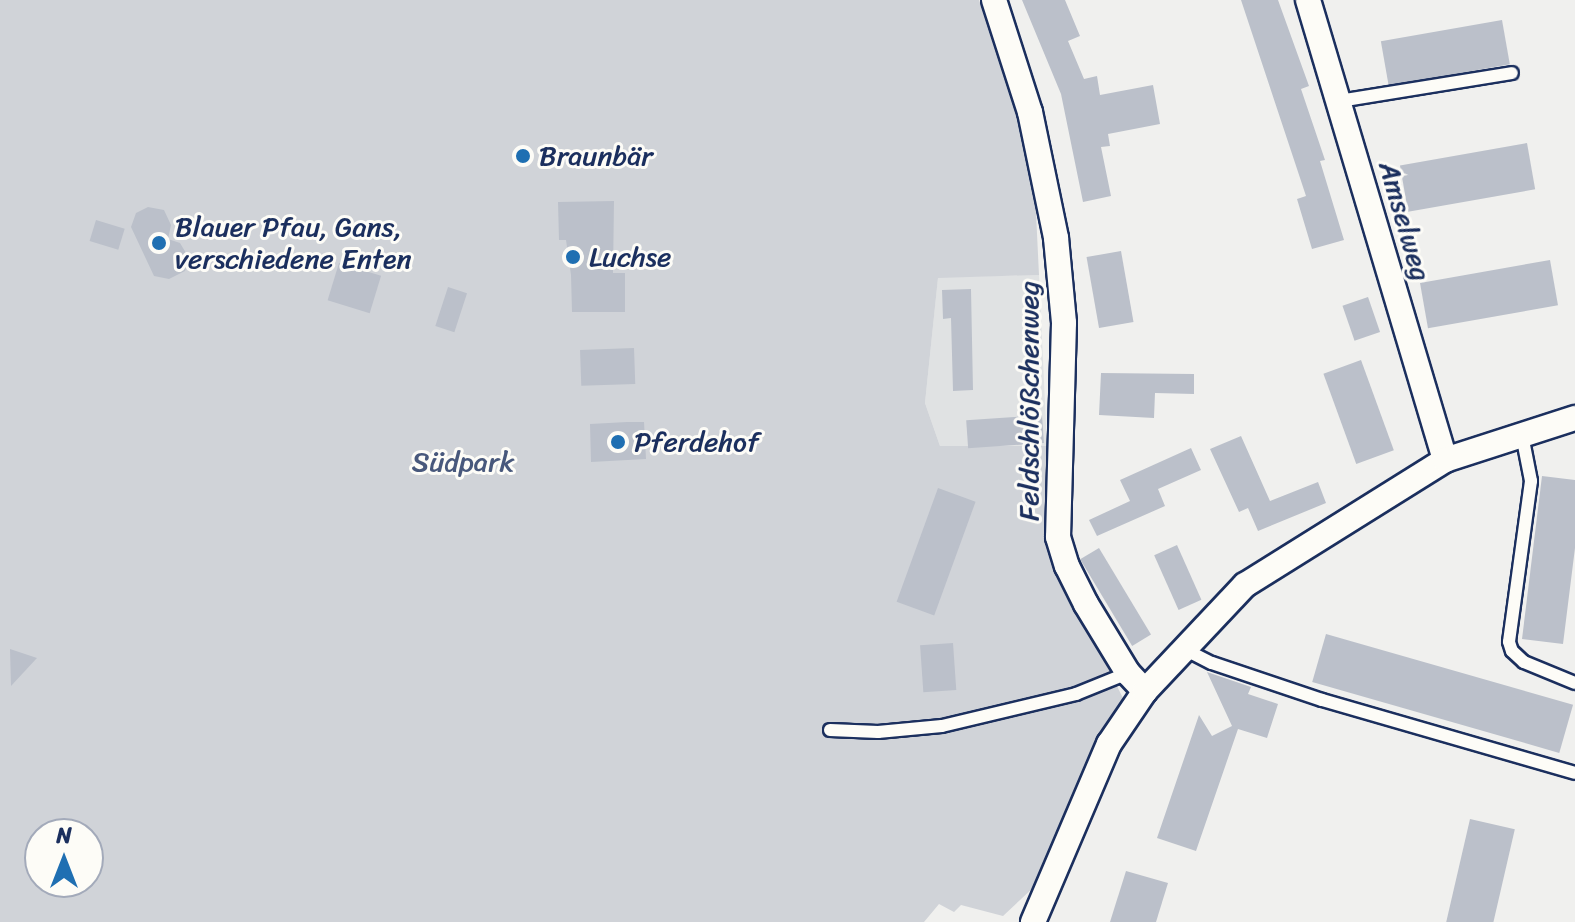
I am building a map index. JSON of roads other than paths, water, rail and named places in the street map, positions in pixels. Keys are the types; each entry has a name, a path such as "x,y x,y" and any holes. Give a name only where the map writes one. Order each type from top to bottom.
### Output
{"street":[{"name":"Feldschlößchenweg","path":"994,0 1030,112 1056,238 1064,323 1058,537 1067,566 1128,673 1145,691"},
{"name":"Amselweg","path":"1308,0 1445,460"},
{"path":"1033,922 1109,744 1145,691 1245,585 1445,460 1575,418"}],"lane":[{"path":"1339,101 1512,73"},
{"path":"1522,435 1531,481 1509,642 1512,651 1524,662 1575,683"},
{"path":"1184,649 1212,663 1322,700 1575,773"},
{"path":"830,730 878,732 942,726 1076,694 1128,673"}],"place":[{"name":"Braunbär","path":"523,156"},
{"name":"Blauer Pfau, Gans, verschiedene Enten","path":"159,243"},
{"name":"Luchse","path":"573,257"},
{"name":"Pferdehof","path":"618,442"}],"park label":[{"name":"Südpark","path":"463,462"}]}
